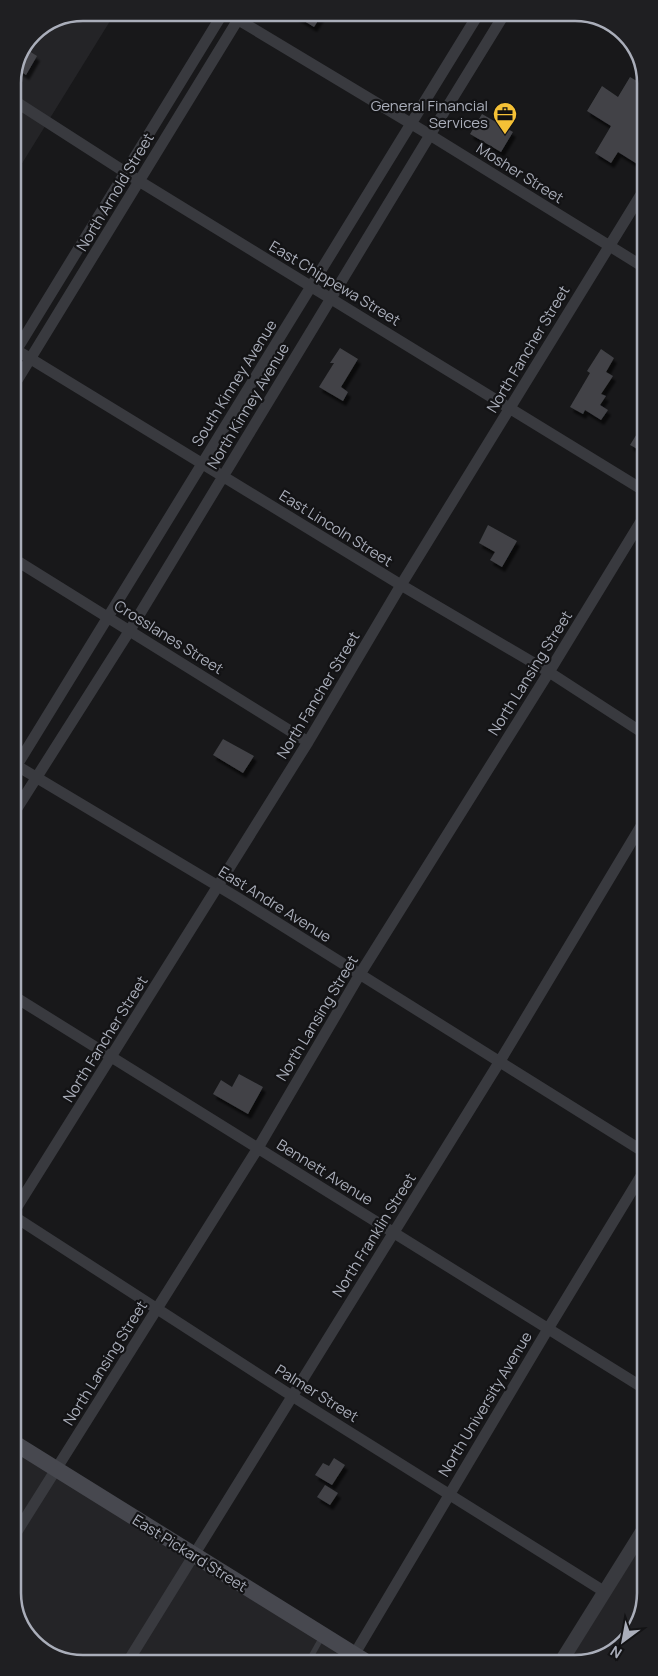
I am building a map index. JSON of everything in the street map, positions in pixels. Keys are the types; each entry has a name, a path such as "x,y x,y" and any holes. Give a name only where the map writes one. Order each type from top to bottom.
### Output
{"main road":[{"name":"East Pickard Street","path":"21,1447 355,1655"}],"street":[{"name":"North Arnold Street","path":"21,340 217,21"},
{"name":"North Arnold Street","path":"21,375 237,21"},
{"name":"Mosher Street","path":"248,21 637,263"},
{"name":"South Kinney Avenue","path":"21,756 474,21"},
{"name":"North Kinney Avenue","path":"21,801 130,630 500,21"},
{"name":"East Chippewa Street","path":"21,105 124,171 637,486"},
{"name":"North Fancher Street","path":"21,1200 308,742 401,585 637,200"},
{"name":"East Lincoln Street","path":"21,354 401,585 549,672 637,729"},
{"name":"North Lansing Street","path":"21,1525 258,1148 360,974 637,528"},
{"name":"Crosslanes Street","path":"21,563 308,742"},
{"name":"East Andre Avenue","path":"21,769 36,776 218,886 500,1060 637,1148"},
{"name":"North Franklin Street","path":"131,1655 500,1060 637,833"},
{"name":"Bennett Avenue","path":"21,1001 637,1384"},
{"name":"North University Avenue","path":"362,1655 449,1495 637,1183"},
{"name":"Palmer Street","path":"21,1221 292,1396 605,1592"},
{"path":"565,1655 637,1539"}],"lane":[{"path":"312,1655 323,1635"}],"shaded area":[{"path":"110,21 21,165 21,79 23,67 32,49 39,39 59,26 71,22"},
{"path":"21,1447 355,1655 79,1655 52,1647 32,1627 25,1613 22,1601"},
{"path":"637,1538 637,1593 635,1609 626,1627 606,1647 583,1654 564,1655"}],"building":[{"path":"304,21 318,21 314,27"},
{"path":"30,52 37,56 26,75 22,72 23,67"},
{"path":"630,77 637,81 637,164 618,152 611,163 595,153 611,126 587,111 602,86 618,97"},
{"path":"482,114 513,132 501,152 470,134"},
{"path":"340,348 358,359 341,387 348,392 343,401 319,387 334,363 330,363"},
{"path":"601,349 614,358 606,372 613,376 601,394 606,396 600,405 608,410 601,420 585,410 583,414 570,407 590,373 587,371"},
{"path":"637,434 637,449 630,445"},
{"path":"488,525 517,541 502,567 490,560 495,552 479,543"},
{"path":"223,739 254,756 243,773 213,755"},
{"path":"239,1074 263,1087 248,1114 213,1094 221,1080 232,1087"},
{"path":"334,1458 345,1465 332,1485 315,1475 323,1463 329,1466"},
{"path":"325,1485 338,1493 330,1505 317,1497"}],"place":[{"name":"General Financial Services","path":"505,135"}]}
